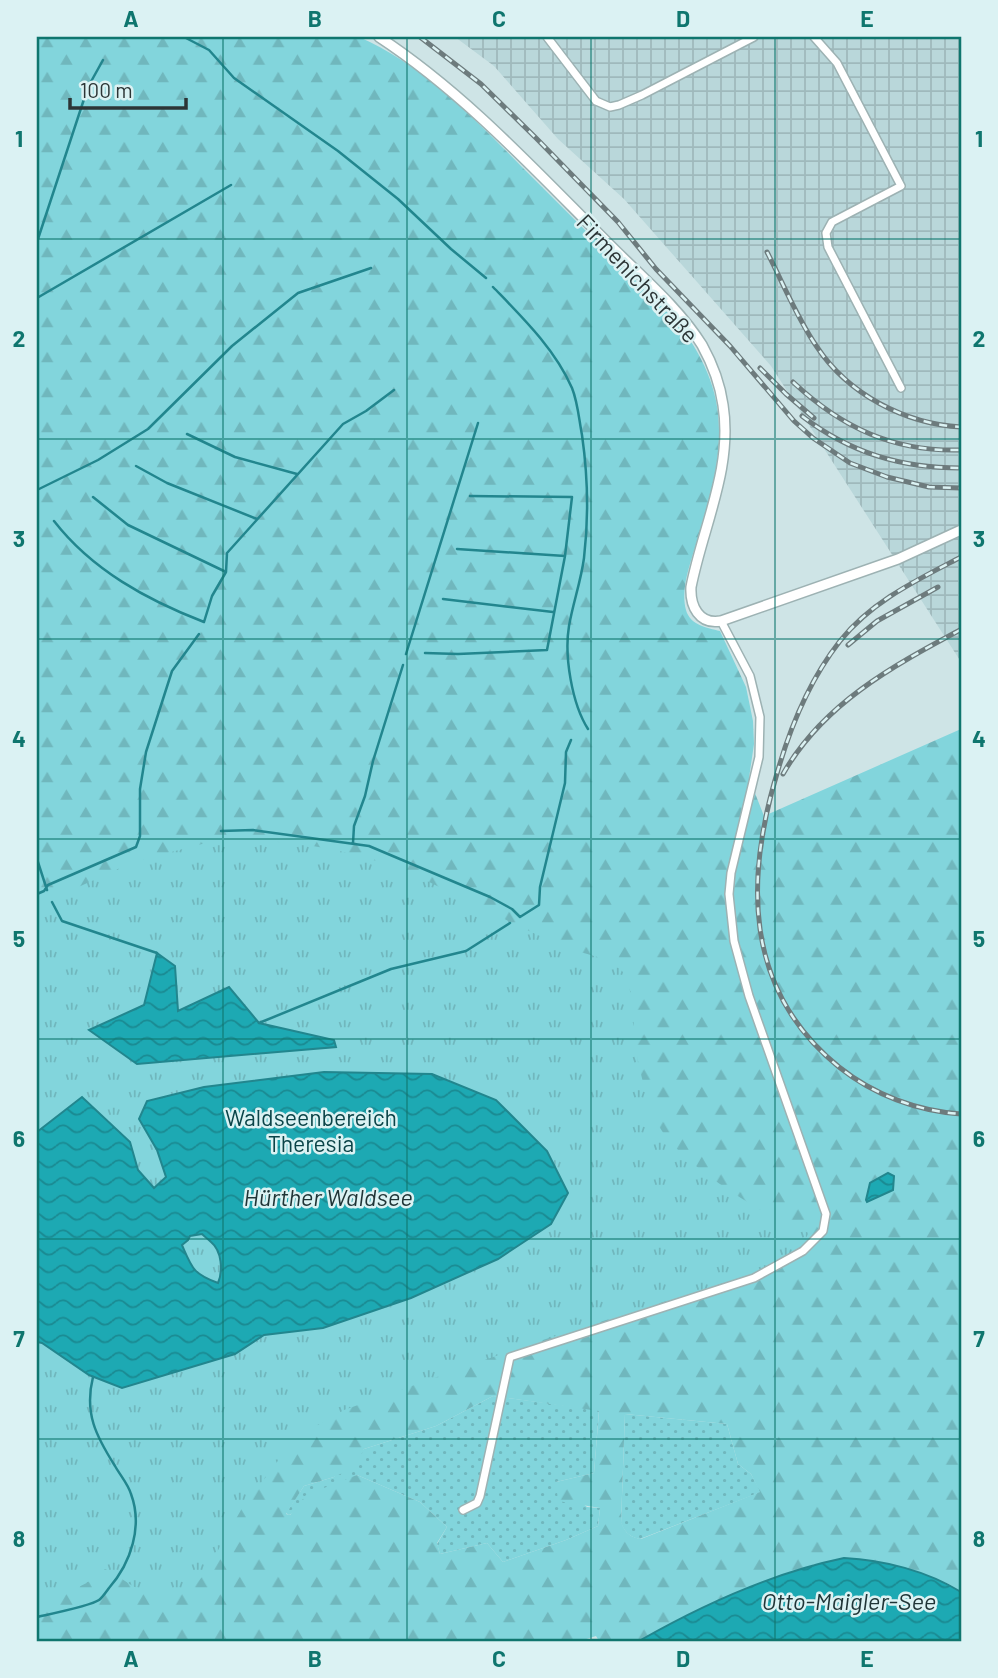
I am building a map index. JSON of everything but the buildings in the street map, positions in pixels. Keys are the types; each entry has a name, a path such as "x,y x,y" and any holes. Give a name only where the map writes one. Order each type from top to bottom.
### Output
{"street":[{"name":"Firmenichstraße","path":"379,37 439,80 484,120 671,306 701,344 721,392 726,441 721,475 693,578 691,597 703,619 721,621"},
{"path":"547,37 596,101 610,107 642,95 754,37"},
{"path":"814,37 837,63 901,186 832,222 826,233 828,247 901,388"},
{"path":"463,1510 477,1503 480,1496 510,1357 754,1278 803,1251 823,1231 826,1213 749,996 734,941 729,894 731,873 759,757 760,717 747,668 721,621 898,559 961,530"}],"shaded area":[{"path":"455,37 961,37 961,662 771,366 624,199 558,139 494,66"}],"green space":[{"path":"37,37 359,37 408,64 473,118 677,322 701,359 716,400 719,444 712,486 687,575 684,593 686,610 695,622 720,631 746,687 753,721 754,744 749,778 764,816 961,729 961,1592 949,1584 910,1570 815,1564 730,1596 639,1641 599,1641 596,1636 580,1641 37,1641","holes":["493,1396 599,1411 594,1473 556,1482 558,1501 600,1508 598,1526 503,1562 487,1543 440,1554 437,1543 447,1527 420,1502 357,1475 306,1495 290,1515 286,1514 304,1486 355,1467 364,1449 436,1426","625,1414 727,1424 738,1464 751,1474 760,1492 641,1539 631,1536 621,1522"]},
{"name":"Waldseenbereich Theresia","path":"246,841 309,846 391,866 411,873 559,945 601,958 616,966 627,978 640,1069 649,1102 662,1131 689,1160 729,1190 809,1233 797,1251 736,1279 527,1345 344,1410 301,1435 280,1458 241,1510 205,1573 189,1593 151,1593 105,1569 74,1589 56,1593 38,1592 37,906 133,862 202,844"},
{"path":"493,1396 599,1410 594,1473 556,1482 587,1507 600,1508 598,1526 503,1562 487,1543 440,1554 437,1544 447,1527 420,1502 357,1475 289,1515 286,1513 304,1486 334,1477 364,1449 436,1426"},
{"path":"625,1414 727,1424 738,1464 751,1474 761,1492 640,1539 631,1536 621,1523"}],"water":[{"path":"157,953 175,966 178,1011 229,987 259,1023 334,1040 336,1047 137,1064 89,1030 144,1005"},
{"name":"Hürther Waldsee","path":"324,1072 432,1074 496,1100 547,1151 568,1193 551,1224 498,1259 411,1298 323,1328 264,1335 235,1354 122,1388 89,1375 37,1342 37,1132 82,1097 130,1142 138,1170 154,1188 166,1177 157,1150 139,1119 147,1101 204,1087","holes":["202,1234 215,1246 219,1256 221,1273 218,1283 194,1269 182,1245 190,1236"]},
{"path":"888,1173 894,1176 893,1190 867,1202 870,1183"},
{"name":"Otto-Maigler-See","path":"844,1558 905,1568 934,1578 961,1592 961,1641 639,1641 687,1615 764,1581"}],"waterway":[{"path":"184,37 209,50 234,78 338,151 398,199 486,278"},
{"path":"37,242 88,87 103,60"},
{"path":"37,298 231,185"},
{"path":"37,490 98,460 148,429 232,346 298,293 371,268"},
{"path":"493,287 537,334 557,360 572,388 577,406 586,466 587,527 583,567 569,626 568,651 574,693 588,729"},
{"path":"54,521 85,554 122,582 162,604 204,622 212,596 226,572 227,553 343,424 394,390"},
{"path":"406,654 478,423"},
{"path":"187,434 235,457 297,474"},
{"path":"136,466 167,483 257,519"},
{"path":"425,653 547,650 565,556 572,497 470,496"},
{"path":"93,497 128,525 226,572"},
{"path":"457,549 565,556"},
{"path":"443,599 553,612"},
{"path":"37,894 44,891 48,885 136,847 140,836 140,789 146,752 172,671 199,634"},
{"path":"353,843 354,826 403,665"},
{"path":"221,831 253,830 369,846 490,897 512,909 520,917 539,905 540,887 565,783 566,752 571,740"},
{"path":"37,859 47,890"},
{"path":"52,902 62,921 157,953"},
{"path":"259,1023 391,969 466,951 510,923"},
{"path":"37,1617 99,1600 117,1578 133,1544 136,1519 131,1494 102,1445 91,1413 93,1377"}],"railway":[{"path":"420,37 481,84 536,138 618,222 656,269 730,346 794,421 813,438 850,463 887,477 929,487 961,488"},
{"path":"767,252 810,336 830,364 845,379 880,404 899,413 940,425 961,427"},
{"path":"760,368 814,418"},
{"path":"793,382 831,412 870,434 913,447 961,450"},
{"path":"802,416 839,440 877,456 918,465 961,468"},
{"path":"961,557 896,593 866,614 840,641 820,670 796,719 778,770 760,851 757,891 760,930 769,967 784,1003 807,1036 839,1067 867,1086 912,1105 961,1114"},
{"path":"848,645 877,621 938,587"},
{"path":"783,774 799,749 838,707 884,673 960,630"}]}
